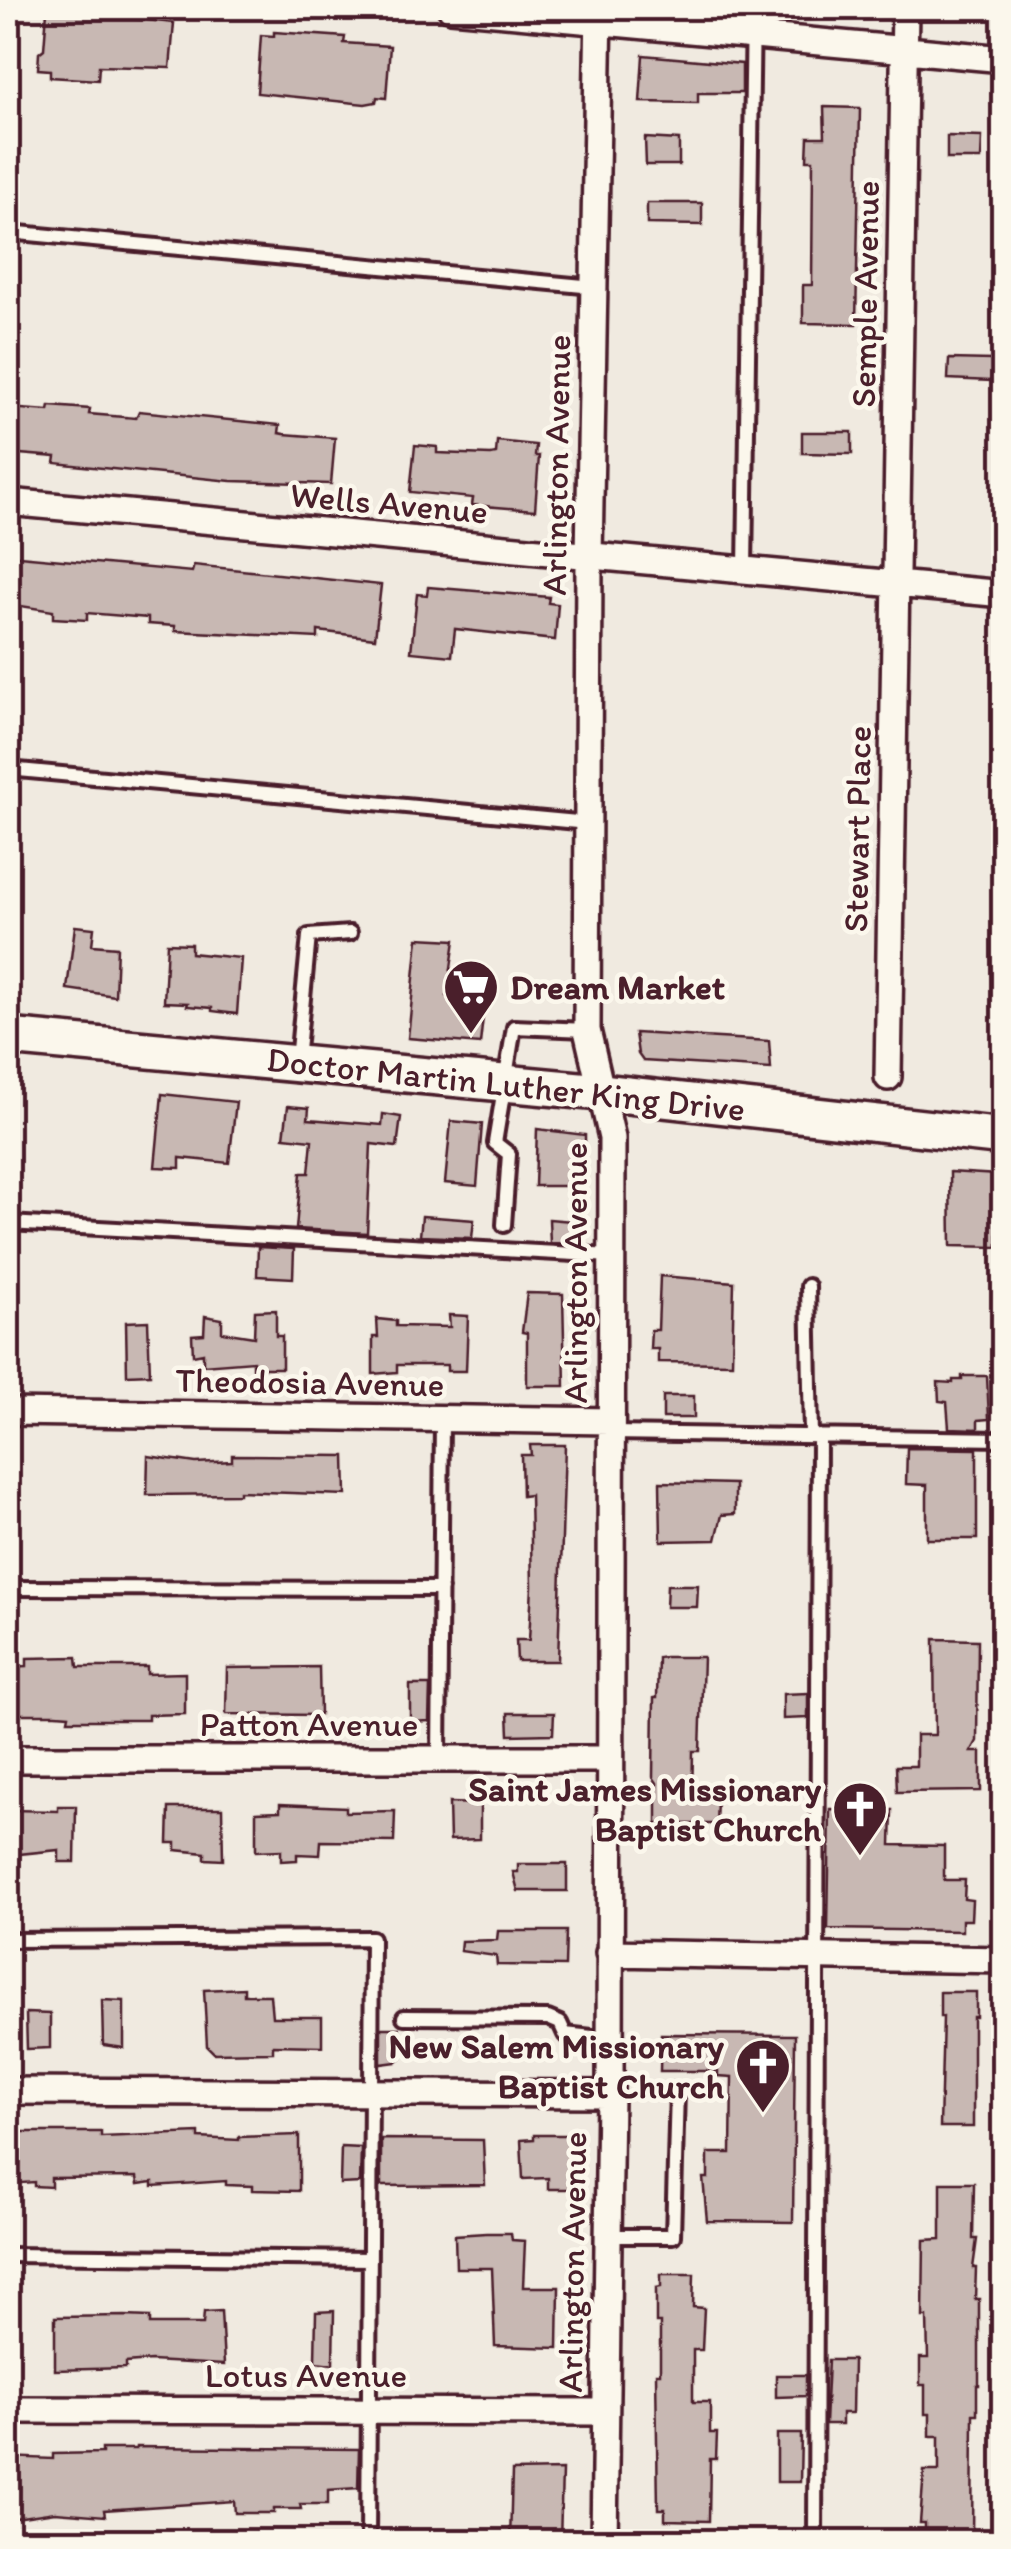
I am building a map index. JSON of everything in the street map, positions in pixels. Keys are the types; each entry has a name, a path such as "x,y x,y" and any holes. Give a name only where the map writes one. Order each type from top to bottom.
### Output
{"main road":[{"name":"Doctor Martin Luther King Drive","path":"8,1037 601,1092 1004,1137"}],"street":[{"path":"450,8 599,14 753,35 1004,60"},
{"name":"Semple Avenue","path":"895,582 905,8"},
{"name":"Arlington Avenue","path":"599,14 589,556 587,1030 612,1138 610,2094 604,2542"},
{"name":"Wells Avenue","path":"8,502 1004,594"},
{"name":"Stewart Place","path":"888,1077 895,582"},
{"name":"Theodosia Avenue","path":"8,1412 442,1419 612,1427"},
{"name":"Patton Avenue","path":"8,1759 610,1759"},
{"path":"609,1954 1004,1960"},
{"path":"8,2092 610,2094"},
{"name":"Lotus Avenue","path":"8,2410 604,2412"}],"lane":[{"path":"746,569 753,8"},
{"path":"8,232 594,287"},
{"path":"8,769 588,823"},
{"path":"296,1064 309,936 350,934"},
{"path":"504,1225 509,1154 495,1144 514,1027 587,1030"},
{"path":"8,1223 612,1256"},
{"path":"808,1286 815,1436 819,1957 815,2542"},
{"path":"439,1759 442,1419"},
{"path":"612,1427 1004,1439"},
{"path":"8,1588 441,1589"},
{"path":"8,1940 372,1938 368,2542"},
{"path":"404,2017 548,2018 560,2023 565,2034 610,2039"},
{"path":"607,2236 674,2236 678,2090"},
{"path":"8,2255 370,2258"}],"building":[{"path":"47,11 174,23 170,68 99,66 98,80 50,77 50,70 38,69"},
{"path":"274,32 345,37 344,43 390,46 386,98 377,97 376,102 365,104 257,93 261,35 274,36"},
{"path":"643,55 742,64 742,93 698,93 698,103 640,102"},
{"path":"824,107 860,108 856,324 803,323 803,285 812,285 813,160 807,160 808,137 825,137"},
{"path":"947,136 982,137 981,159 947,159"},
{"path":"645,138 679,140 679,165 646,165"},
{"path":"647,203 702,203 702,225 647,224"},
{"path":"949,359 992,360 991,381 948,379"},
{"path":"50,406 136,418 139,411 280,425 279,433 335,438 331,484 231,481 55,463 56,457 8,453 8,408 49,411"},
{"path":"802,432 852,432 852,454 802,453"},
{"path":"497,441 536,445 535,456 539,456 535,510 472,505 473,498 410,492 415,445 437,447 437,453 491,455 496,454"},
{"path":"8,555 192,572 194,565 381,585 375,638 318,631 318,638 175,631 175,626 148,624 148,618 87,613 87,620 53,618 53,611 8,604"},
{"path":"428,587 549,597 548,603 558,604 555,640 455,629 452,656 411,652 417,594 427,595"},
{"path":"75,926 94,928 92,945 117,947 115,996 67,989"},
{"path":"418,938 455,940 447,996 485,999 480,1044 408,1038"},
{"path":"167,943 191,944 191,953 241,958 237,1014 164,1002"},
{"path":"635,1033 769,1041 771,1069 643,1061"},
{"path":"162,1094 236,1102 229,1163 180,1158 180,1168 155,1167"},
{"path":"288,1106 309,1108 308,1119 382,1125 383,1114 401,1117 397,1147 371,1144 367,1233 296,1229 301,1173 309,1173 312,1140 284,1137"},
{"path":"451,1121 482,1124 477,1186 445,1183"},
{"path":"537,1129 585,1135 585,1186 535,1186"},
{"path":"950,1172 997,1175 998,1247 951,1246"},
{"path":"422,1216 474,1220 472,1238 420,1236"},
{"path":"549,1219 583,1222 582,1244 550,1243"},
{"path":"258,1247 294,1249 293,1278 257,1276"},
{"path":"660,1276 734,1282 732,1363 658,1362 658,1349 650,1349 651,1330 658,1330"},
{"path":"527,1293 563,1294 565,1386 527,1386 527,1333 522,1332"},
{"path":"276,1310 276,1336 282,1336 282,1368 253,1368 253,1361 203,1365 203,1353 193,1355 192,1335 204,1334 205,1316 222,1319 222,1332 254,1337 255,1311"},
{"path":"449,1315 468,1316 466,1371 447,1371 447,1365 397,1365 397,1372 373,1374 377,1319 396,1321 396,1326 450,1327"},
{"path":"148,1321 150,1374 127,1375 126,1322"},
{"path":"962,1376 987,1376 989,1419 978,1420 978,1429 949,1428 947,1402 939,1401 938,1382 953,1383 962,1380"},
{"path":"663,1396 694,1396 694,1418 663,1418"},
{"path":"530,1445 565,1445 558,1661 517,1661 516,1640 529,1640 530,1495 522,1496 521,1455 531,1455"},
{"path":"907,1448 977,1449 977,1539 927,1539 927,1485 906,1484"},
{"path":"232,1455 345,1456 346,1495 239,1491 147,1495 148,1456 196,1463 232,1461"},
{"path":"660,1482 735,1484 735,1514 722,1515 716,1540 661,1541"},
{"path":"667,1585 698,1585 697,1607 666,1607"},
{"path":"934,1639 978,1640 977,1741 971,1752 981,1752 981,1791 897,1792 896,1766 916,1766 916,1735 935,1735"},
{"path":"77,1657 78,1667 147,1667 147,1674 185,1673 185,1714 148,1715 148,1720 68,1720 69,1715 8,1714 8,1667 27,1666 27,1658"},
{"path":"703,1657 700,1751 693,1751 692,1800 717,1800 716,1824 657,1824 654,1698 658,1658"},
{"path":"319,1667 320,1715 226,1714 227,1668"},
{"path":"410,1685 430,1685 429,1721 410,1722"},
{"path":"808,1693 808,1718 783,1719 783,1694"},
{"path":"508,1713 554,1713 553,1734 509,1735"},
{"path":"449,1803 480,1804 480,1839 450,1840"},
{"path":"280,1804 346,1807 346,1812 395,1811 394,1842 321,1841 320,1855 297,1854 297,1860 281,1861 281,1850 256,1851 256,1812 280,1811"},
{"path":"58,1806 76,1806 75,1862 59,1862 59,1850 9,1855 9,1810 58,1811"},
{"path":"169,1808 222,1808 223,1860 205,1859 205,1853 176,1850 176,1843 168,1843"},
{"name":"Saint James Missionary Baptist Church","path":"830,1809 892,1810 891,1845 944,1846 944,1880 965,1880 964,1899 972,1900 971,1920 962,1920 962,1931 828,1929"},
{"path":"518,1864 567,1864 567,1891 518,1891 513,1872 518,1872"},
{"path":"498,1931 566,1931 565,1966 497,1965 496,1956 460,1951 461,1941 497,1940"},
{"path":"244,1988 244,1995 270,1995 272,2017 322,2017 322,2046 273,2045 273,2052 214,2053 207,2046 204,1990"},
{"path":"940,1992 976,1992 973,2127 940,2127"},
{"path":"102,2000 124,2001 124,2048 103,2045"},
{"path":"26,2013 50,2014 50,2048 27,2049"},
{"path":"381,2028 399,2028 402,2057 396,2062 381,2064"},
{"name":"New Salem Missionary Baptist Church","path":"661,2034 795,2035 793,2222 707,2221 703,2178 708,2178 708,2153 731,2153 732,2077 718,2076 718,2071 660,2071"},
{"path":"8,2132 101,2132 101,2137 199,2133 199,2138 239,2140 299,2135 299,2191 252,2190 252,2186 226,2185 226,2181 153,2186 153,2182 138,2184 137,2177 51,2178 51,2187 34,2186 34,2182 8,2184"},
{"path":"534,2135 570,2135 572,2189 548,2189 548,2178 523,2179 521,2140 534,2139"},
{"path":"381,2139 483,2140 485,2185 381,2186"},
{"path":"341,2147 361,2148 360,2183 340,2184"},
{"path":"941,2183 974,2183 973,2239 977,2239 973,2268 975,2299 979,2299 979,2385 977,2414 973,2414 972,2542 925,2542 925,2523 920,2523 924,2471 939,2471 939,2436 930,2436 925,2385 920,2385 920,2358 928,2358 927,2317 923,2317 924,2240 941,2239"},
{"path":"511,2233 512,2240 525,2241 523,2287 559,2287 558,2348 495,2346 492,2268 456,2268 455,2235"},
{"path":"661,2274 694,2274 693,2307 704,2308 702,2350 693,2350 693,2402 710,2402 710,2433 717,2433 716,2459 710,2459 709,2521 665,2520 665,2509 658,2509 656,2373 660,2373 660,2323 656,2323 656,2288 661,2287"},
{"path":"221,2311 224,2365 151,2361 126,2363 126,2368 55,2370 55,2317 150,2317 150,2324 203,2324 204,2312"},
{"path":"334,2311 333,2364 315,2362 316,2312"},
{"path":"828,2360 853,2360 852,2413 842,2413 842,2424 825,2424"},
{"path":"776,2375 806,2375 806,2396 776,2397"},
{"path":"777,2434 801,2434 800,2482 777,2482"},
{"path":"102,2449 359,2449 358,2488 328,2490 328,2504 300,2504 301,2509 274,2509 274,2513 235,2513 234,2501 104,2510 105,2516 55,2512 15,2518 15,2507 8,2507 8,2457 53,2459 53,2454 102,2453"},
{"path":"562,2470 560,2542 510,2542 512,2471"}],"place":[{"name":"Dream Market","path":"471,1036"},
{"name":"Saint James Missionary Baptist Church","path":"860,1858"},
{"name":"New Salem Missionary Baptist Church","path":"763,2115"}]}
